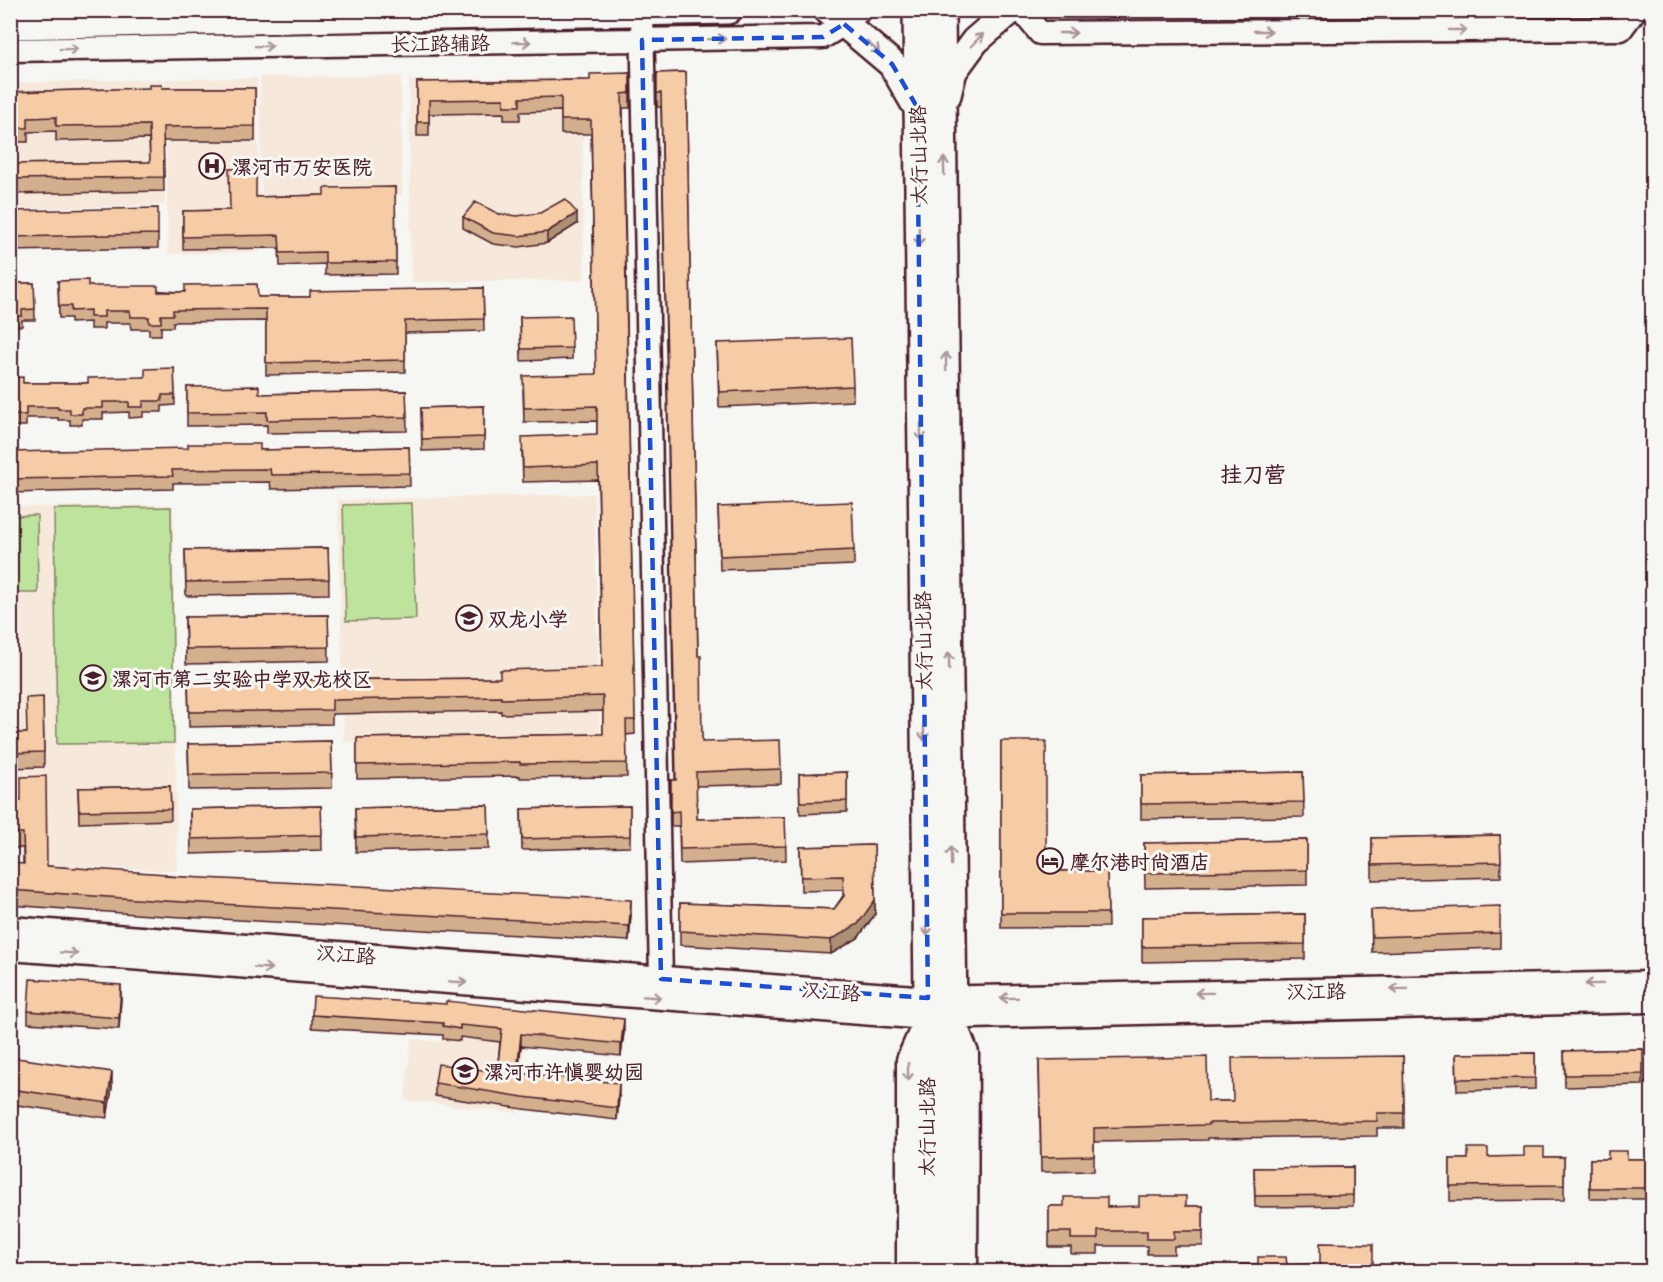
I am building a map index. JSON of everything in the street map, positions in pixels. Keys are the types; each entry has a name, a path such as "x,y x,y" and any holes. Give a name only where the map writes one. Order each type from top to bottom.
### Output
{"main road":[{"path":"10,25 728,10"},
{"name":"太行山北路","path":"917,10 930,109 940,1008 952,1272"},
{"name":"太行山北路","path":"930,109 941,10"},
{"path":"844,15 892,64 930,109 975,41 1011,10"},
{"name":"太行山北路","path":"926,1272 940,1008"}],"street":[{"path":"1021,10 1040,33 1621,29 1635,10"},
{"path":"642,13 661,979"},
{"name":"长江路辅路","path":"10,50 823,37 844,15"},
{"name":"汉江路","path":"10,928 661,979 940,1008 1653,983"},
{"name":"汉江路","path":"10,949 940,1008 1653,1001"},
{"path":"908,1272 908,1060 940,1008 967,1053 966,1272"}],"highlighted area":[{"path":"844,24 892,64 917,107 928,998 661,979 642,40 823,37"}],"shaded area":[{"path":"401,76 402,195 261,196 260,77"},
{"name":"漯河市万安医院","path":"257,78 260,252 168,254 165,79"},
{"path":"582,78 584,280 411,282 409,80"},
{"path":"163,79 165,205 11,209 10,83"},
{"name":"双龙小学","path":"594,494 600,736 344,742 338,500"},
{"name":"漯河市第二实验中学双龙校区","path":"173,505 177,871 21,864 21,850 11,851 10,507"},
{"name":"漯河市许慎婴幼园","path":"445,1011 527,1018 518,1113 405,1100 411,1039 441,1042"}],"green space":[{"path":"412,503 416,619 346,621 343,505"},
{"path":"171,507 174,743 57,744 54,509"},
{"path":"37,515 38,593 11,593 11,516"}],"building":[{"path":"686,72 698,656 701,656 702,742 780,740 781,769 696,772 697,819 785,817 786,846 680,849 679,811 671,812 671,780 676,780 661,93 657,93 657,73"},
{"path":"630,73 630,93 622,94 635,720 626,720 627,763 357,765 357,738 603,734 603,696 332,700 332,710 189,712 188,681 500,678 500,670 602,667 598,465 523,468 522,437 597,434 597,406 524,408 523,376 596,374 591,120 561,120 561,97 520,98 520,106 504,106 504,99 429,100 429,122 417,122 417,82 590,80 590,74"},
{"path":"149,85 162,85 162,88 255,88 255,126 163,127 164,177 10,179 10,164 150,162 149,125 56,126 56,117 28,118 28,128 10,128 10,92 149,88"},
{"path":"256,168 256,197 324,195 324,188 395,187 396,262 325,263 325,252 280,253 279,235 183,237 183,211 230,210 229,169"},
{"path":"565,199 577,213 547,232 519,236 493,233 463,217 475,202 499,214 517,216 540,213"},
{"path":"158,208 158,234 10,237 10,211"},
{"path":"88,280 88,286 158,286 158,292 185,292 185,285 257,284 258,297 310,297 310,291 483,288 484,319 405,321 405,360 266,363 266,309 173,310 173,315 161,315 161,323 149,323 149,317 131,317 130,311 104,311 104,317 90,317 90,310 71,311 71,306 59,306 58,281"},
{"path":"10,283 34,283 35,309 22,310 22,316 10,316"},
{"path":"571,316 572,348 521,349 520,317"},
{"path":"851,338 853,386 719,392 717,343"},
{"path":"174,368 175,395 162,395 162,401 143,401 143,407 129,407 129,402 103,402 103,408 82,408 82,414 70,414 70,409 58,409 58,407 26,407 26,415 13,415 13,409 10,409 10,378 23,377 23,383 88,383 88,378 145,377 145,369"},
{"path":"259,386 259,394 406,391 407,417 267,420 267,412 187,413 187,387"},
{"path":"484,406 484,437 422,439 421,408"},
{"path":"188,444 260,444 260,450 409,447 410,473 271,475 270,469 172,470 173,476 10,479 10,452 188,448"},
{"path":"852,502 854,550 720,556 718,507"},
{"path":"328,548 329,579 186,582 185,550"},
{"path":"328,615 329,647 186,649 185,617"},
{"path":"43,697 44,752 10,753 10,733 27,733 26,698"},
{"path":"331,741 332,773 189,775 188,744"},
{"name":"摩尔港时尚酒店","path":"1001,741 1046,741 1046,871 1107,871 1108,913 1001,913"},
{"path":"847,772 847,801 800,802 799,774"},
{"path":"1303,772 1304,802 1141,804 1141,775"},
{"path":"46,776 47,866 166,874 165,876 631,900 629,926 164,901 10,890 10,863 24,864 23,833 10,833 10,800 21,800 21,777"},
{"path":"170,786 171,809 79,811 78,788"},
{"path":"488,805 489,834 356,837 355,808"},
{"path":"321,806 322,835 191,839 190,809"},
{"path":"630,806 630,836 522,839 521,809"},
{"path":"1500,835 1501,862 1372,865 1372,838"},
{"path":"1307,840 1307,870 1145,873 1144,843"},
{"path":"874,845 875,900 858,924 831,940 680,931 680,903 834,909 844,896 843,876 801,877 800,847"},
{"path":"1500,906 1500,933 1372,937 1371,910"},
{"path":"1305,914 1305,944 1142,947 1142,917"},
{"path":"30,979 121,985 119,1018 28,1011"},
{"path":"313,996 446,1004 446,1001 624,1019 621,1044 521,1034 517,1073 619,1083 617,1108 523,1097 435,1083 438,1064 497,1072 502,1029 460,1025 460,1029 443,1026 443,1023 312,1015"},
{"path":"1643,1049 1643,1074 1565,1075 1564,1051"},
{"path":"1535,1053 1535,1078 1457,1079 1456,1054"},
{"path":"1403,1056 1404,1113 1377,1113 1377,1121 1208,1123 1208,1125 1094,1128 1094,1156 1041,1157 1039,1060 1207,1057 1208,1101 1233,1101 1232,1058"},
{"path":"10,1057 112,1072 107,1103 10,1089"},
{"path":"1524,1147 1544,1147 1544,1157 1564,1157 1564,1185 1450,1186 1450,1159 1468,1159 1468,1148 1488,1148 1488,1157 1524,1156"},
{"path":"1608,1151 1627,1151 1627,1159 1650,1159 1649,1188 1590,1188 1590,1159 1608,1159"},
{"path":"1353,1167 1353,1195 1255,1196 1254,1168"},
{"path":"1139,1196 1186,1196 1186,1206 1203,1206 1203,1231 1174,1231 1174,1239 1147,1239 1147,1231 1098,1231 1098,1239 1071,1239 1071,1232 1049,1232 1049,1206 1064,1206 1064,1197 1107,1197 1107,1207 1139,1206"},
{"path":"1320,1243 1373,1244 1373,1272 1320,1272"},
{"path":"1258,1257 1286,1257 1287,1265 1314,1264 1314,1272 1241,1272 1241,1264 1258,1264"}],"place":[{"name":"漯河市万安医院","path":"212,166"},
{"name":"双龙小学","path":"469,618"},
{"name":"漯河市第二实验中学双龙校区","path":"93,678"},
{"name":"摩尔港时尚酒店","path":"1050,861"},
{"name":"漯河市许慎婴幼园","path":"465,1071"}],"district":[{"name":"挂刀营","path":"1253,474"}]}
